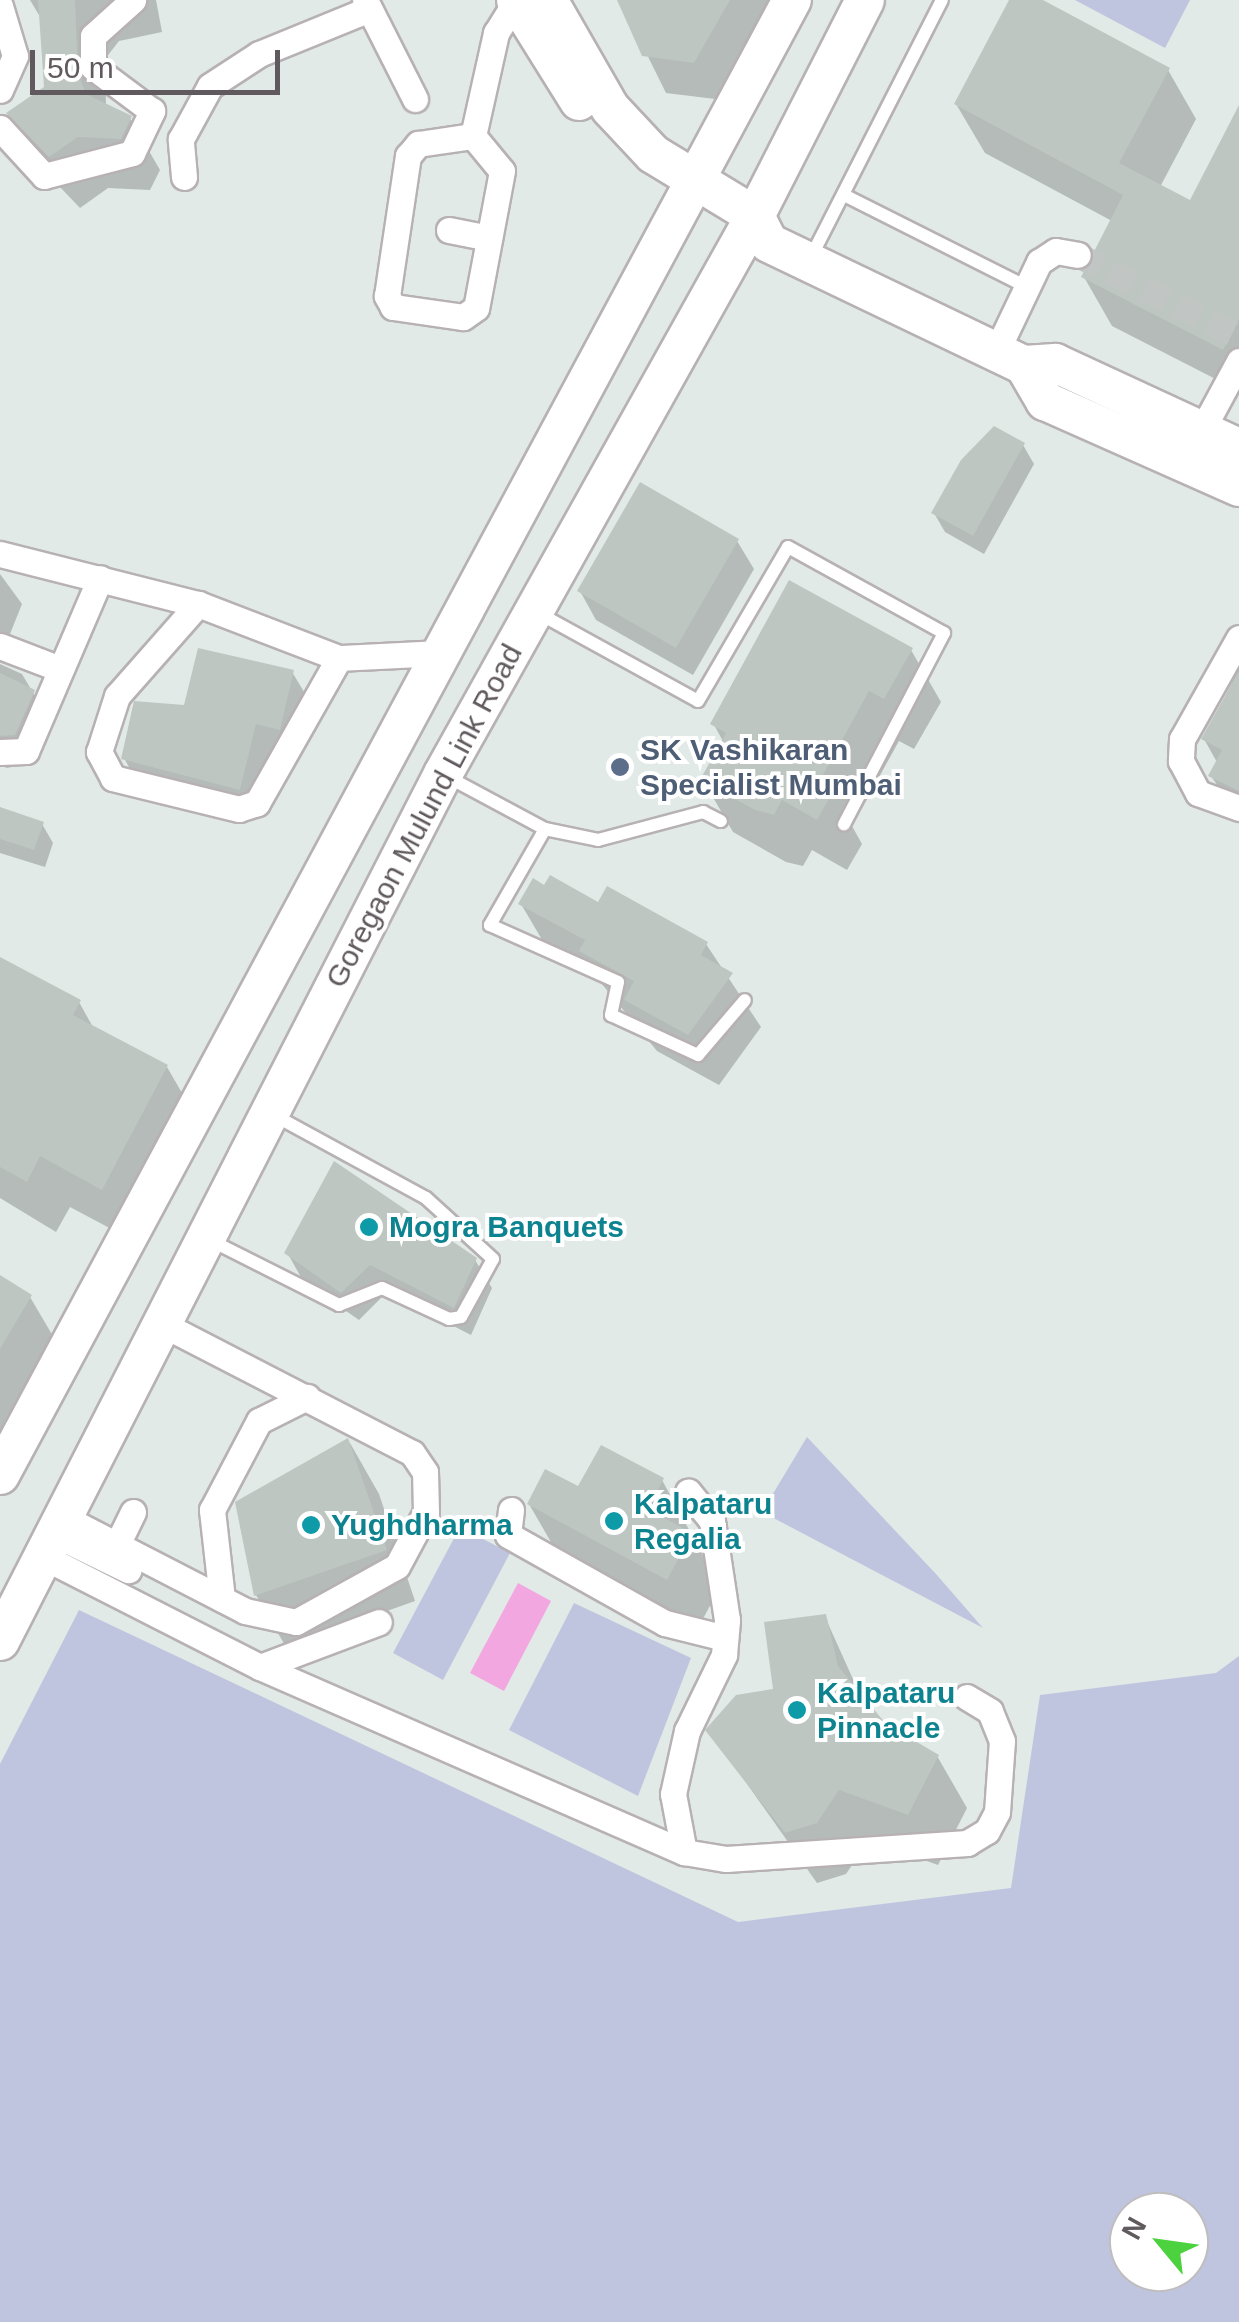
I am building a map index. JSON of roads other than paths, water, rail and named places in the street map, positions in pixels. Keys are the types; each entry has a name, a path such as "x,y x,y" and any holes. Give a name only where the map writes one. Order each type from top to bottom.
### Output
{"main road":[{"path":"517,0 605,137 690,200 808,263 1011,358 1044,401 1193,447 1239,448"},
{"path":"548,0 610,108 690,200"},
{"name":"Goregaon Mulund Link Road","path":"0,1475 690,200 792,0"},
{"name":"Goregaon Mulund Link Road","path":"0,1641 443,774 533,610 754,234 865,0"},
{"path":"1193,447 1239,487"},
{"path":"241,1028 297,1059"}],"street":[{"path":"473,136 496,33 517,0"},
{"path":"0,128 44,176 132,153 152,112 93,68 93,36 134,1"},
{"path":"184,177 181,139 210,86 259,54 367,4 414,98"},
{"path":"0,6 15,56 0,90"},
{"path":"473,136 502,172 476,308 463,317 393,307 387,296 408,156 418,144 473,136"},
{"path":"449,230 488,238"},
{"path":"1011,358 1027,286 1056,250 1078,255"},
{"path":"1193,447 1238,368"},
{"path":"0,554 198,604 338,658 443,653"},
{"path":"0,752 26,751 100,578"},
{"path":"198,604 117,696 99,752 113,778 239,809 257,803 338,658"},
{"path":"1239,638 1182,738 1182,761 1198,793 1239,808"},
{"path":"0,646 60,669"},
{"path":"51,1535 113,1553 210,1600 296,1622 397,1566 426,1512 425,1472 412,1453 162,1324"},
{"path":"210,1600 212,1510 259,1421 307,1397"},
{"path":"684,1852 673,1794 725,1638 712,1521 688,1491"},
{"path":"511,1510 508,1535 664,1622 725,1638"},
{"path":"98,1584 133,1512"},
{"path":"51,1535 98,1584 260,1667 684,1852 726,1859 967,1843 997,1812 1002,1740 990,1711 966,1696"},
{"path":"260,1667 379,1622"}],"lane":[{"path":"808,263 942,0"},
{"path":"844,194 1027,286"},
{"path":"533,610 698,701 788,547 944,633 844,824"},
{"path":"443,774 545,829 598,840 703,812 720,820"},
{"path":"545,829 490,925 618,982 611,1015 698,1055 745,1000"},
{"path":"206,1238 339,1305 382,1288 448,1319 461,1317 492,1259 426,1198 270,1112"}],"tunnel":[{"path":"1078,255 1239,336"}],"place":[{"name":"SK Vashikaran Specialist Mumbai","path":"620,767"},
{"name":"Mogra Banquets","path":"369,1227"},
{"name":"Kalpataru Regalia","path":"614,1521"},
{"name":"Yughdharma","path":"311,1525"},
{"name":"Kalpataru Pinnacle","path":"797,1710"}]}
